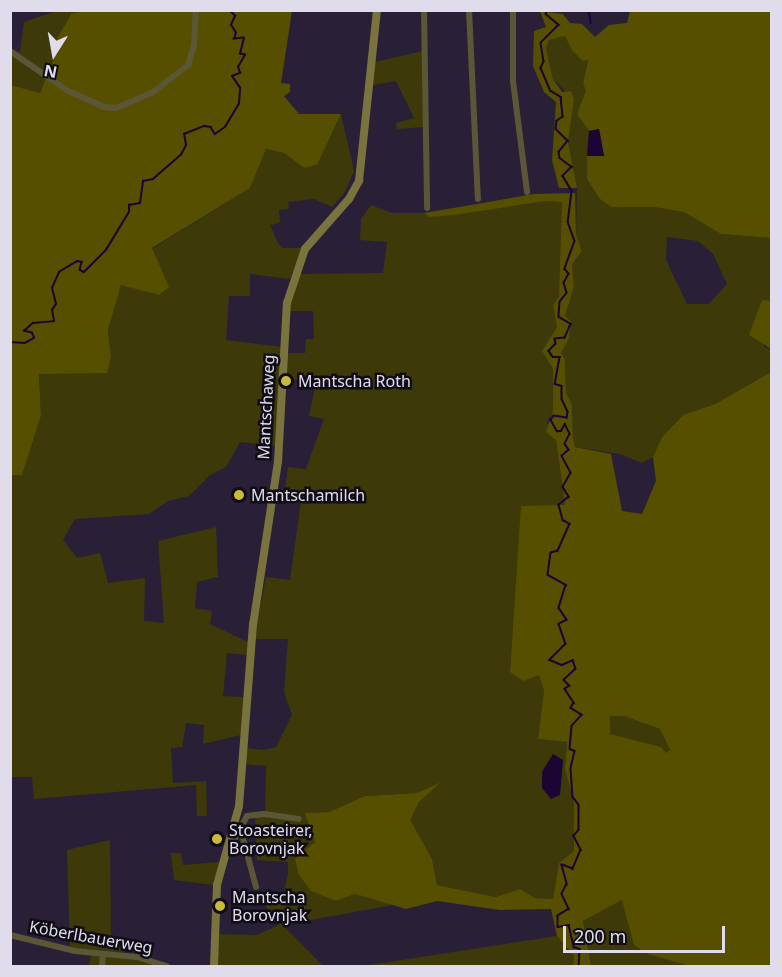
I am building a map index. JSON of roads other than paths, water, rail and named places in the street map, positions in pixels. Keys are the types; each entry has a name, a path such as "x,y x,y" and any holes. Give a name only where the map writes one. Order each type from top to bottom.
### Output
{"street":[{"path":"10,51 60,86 90,102 109,108 126,106 152,93 188,65 194,45 196,10"},
{"path":"424,10 427,208"},
{"path":"469,10 478,199"},
{"path":"513,10 513,81 527,192"},
{"name":"Mantschaweg","path":"213,966 217,885 239,806 253,625 278,462 287,303 297,265 308,245 349,199 359,182 378,11"},
{"path":"227,853 241,831 243,821 239,806"},
{"path":"243,821 255,814 299,819"},
{"path":"241,831 256,887"},
{"name":"Köberlbauerweg","path":"10,935 103,954 137,957 167,966"},
{"path":"102,966 103,954"}],"waterway":[{"path":"10,342 25,343 34,338 32,333 24,331 33,323 54,321 52,310 56,304 52,288 59,272 77,261 82,262 80,270 84,272 106,250 129,212 129,205 140,203 143,181 153,179 181,155 186,145 184,134 204,126 211,127 215,134 225,127 239,104 240,88 232,76 240,73 238,67 245,55 240,54 244,38 234,39 236,33 231,25 235,16 229,10"},
{"path":"548,10 546,14 559,25 541,43 544,62 541,68 551,91 561,97 563,117 557,121 556,129 568,141 559,152 560,158 572,167 563,176 572,191 568,222 575,241 565,269 569,274 564,283 567,293 560,302 559,317 571,324 565,338 555,339 556,344 549,351 553,357 560,357 555,384 562,386 562,399 568,412 567,418 554,416 551,420 557,431 561,431 565,424 570,434 565,444 569,450 562,456 571,473 563,487 569,497 559,505 563,520 570,524 558,551 551,553 548,575 566,585 559,608 567,620 559,624 566,644 550,660 562,665 573,660 576,669 564,680 570,686 565,689 574,703 571,708 582,715 572,726 570,749 575,751 571,769 573,797 579,805 579,830 574,836 581,850 573,869 562,865 567,884 562,894 569,909 558,916 558,927 569,925 574,947 580,949 579,966"},
{"path":"589,10 591,23"}],"place":[{"name":"Mantscha Roth","path":"286,381"},
{"name":"Mantschamilch","path":"239,495"},
{"name":"Stoasteirer, Borovnjak","path":"217,839"},
{"name":"Mantscha Borovnjak","path":"220,906"}]}
